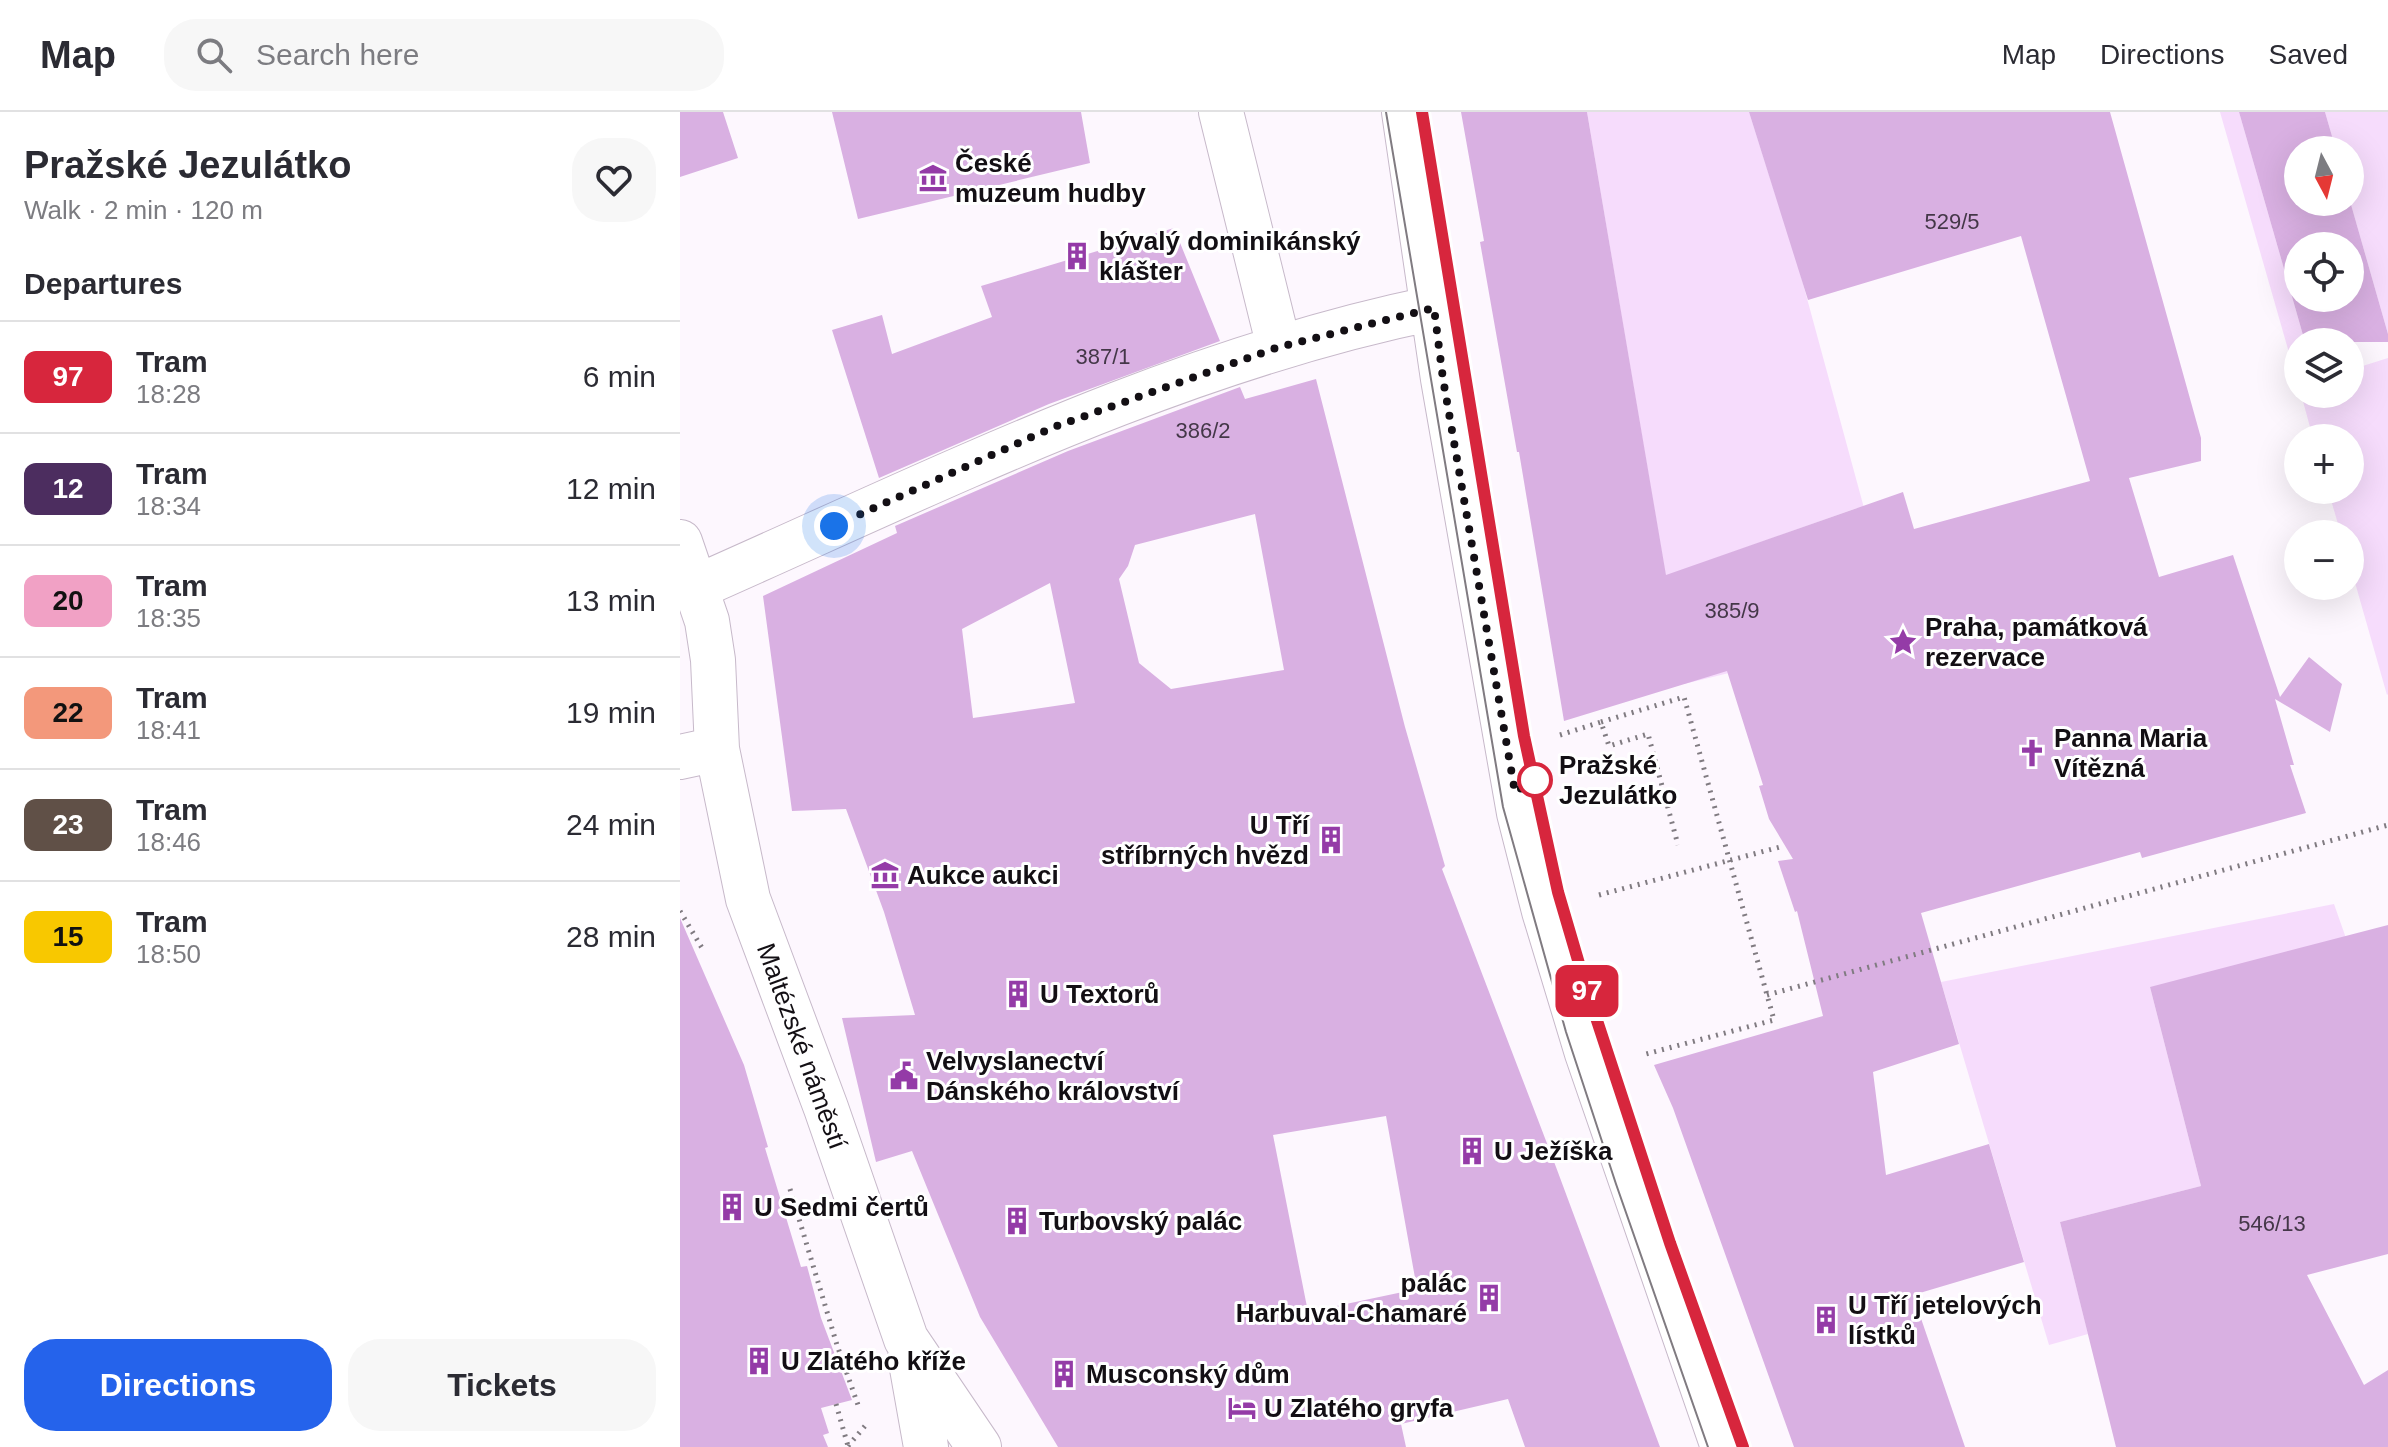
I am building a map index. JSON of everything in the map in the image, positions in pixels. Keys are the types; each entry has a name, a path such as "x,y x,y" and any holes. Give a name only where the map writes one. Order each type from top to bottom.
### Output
{"street":[{"path":"1221,112 1279,347"},
{"path":"1404,112 1443,379 1519,813 1544,911 1587,1053 1723,1447"},
{"name":"Maltézské náměstí","path":"926,1447 906,1339 826,1108 748,899 699,753 713,660 707,621 686,559 751,563 1054,427 1279,347 1434,308"},
{"name":"Maltézské náměstí","path":"906,1339 979,1447"}],"path":[{"path":"1552,737 1684,697 1774,1020 1641,1055"},
{"path":"1601,722 1609,746 1648,734 1678,845"},
{"path":"1767,995 2388,825"},
{"path":"1596,896 1780,847"},
{"path":"680,911 707,956"},
{"path":"788,1182 865,1426 848,1446"},
{"path":"836,1404 848,1446"}],"shaded area":[{"path":"1587,112 1749,112 1799,269 1864,508 1702,563 1733,672 1684,684"},
{"path":"2220,112 2239,112 2284,269 2284,312 2296,312 2301,328 2284,328 2284,335"},
{"path":"2325,112 2388,112 2388,334 2364,250 2364,232 2359,232 2354,216 2364,216 2364,136 2332,136"},
{"path":"2388,358 2387,695 2360,600 2364,600 2364,520 2337,520 2332,504 2364,504 2364,424 2309,424 2305,408 2364,408 2364,366"},
{"path":"2334,904 2360,978 2150,987 2201,1186 2060,1222 2088,1334 2049,1345 1941,982"}],"building":[{"path":"680,112 723,112 738,158 680,177"},
{"name":"České muzeum hudby","path":"832,112 1081,112 1090,163 858,219"},
{"path":"1461,112 1587,112 1666,575 1903,492 1914,529 2090,481 2021,236 1808,300 1749,112 2110,112 2201,438 2201,461 2129,478 2159,577 2233,555 2280,697 2309,657 2342,684 2330,732 2275,699 2294,765 2290,765 2306,813 2142,858 2140,852 1921,913 1959,1044 1873,1072 1886,1175 1989,1144 2024,1262 1913,1295 1965,1447 1794,1447 1673,1108 1654,1065 1823,1016 1797,911 1778,861 1793,859 1769,819 1759,786 1763,785 1727,671 1564,721 1480,242 1484,241"},
{"path":"2239,112 2325,112 2332,136 2284,136 2284,216 2354,216 2359,232 2284,232 2284,269"},
{"name":"bývalý dominikánský klášter","path":"1174,228 1220,341 1049,404 879,478 832,330 882,315 892,354 992,317 981,286"},
{"path":"2364,250 2388,342 2364,342 2364,328 2301,328 2296,312 2364,312"},
{"path":"1316,379 1405,727 1445,866 1442,869 1660,1447 1525,1447 1508,1399 1401,1424 1406,1447 1058,1447 980,1317 912,1151 876,1162 842,1018 915,1015 884,912 846,809 792,811 763,596 897,533 895,526 1068,451 1240,387 1245,399","holes":["1255,514 1284,670 1171,689 1139,663 1119,579 1128,566 1135,545","1050,583 1075,703 973,718 962,629","1386,1116 1417,1289 1308,1312 1273,1135"]},
{"path":"680,918 744,1065 801,1267 807,1266 821,1318 852,1400 821,1408 829,1433 823,1435 828,1447 680,1447"},
{"path":"2388,925 2388,1254 2307,1275 2364,1385 2388,1370 2388,1447 2116,1447 2060,1222 2201,1186 2150,987"}],"tram line":[{"path":"1386,112 1503,807 1566,1032 1708,1447"},
{"path":"1422,112 1524,736 1558,892 1670,1243 1743,1447"},
{"name":"97","path":"1422,112 1524,736 1558,892 1670,1243 1743,1447"}],"place":[{"name":"České muzeum hudby","path":"933,178"},
{"name":"bývalý dominikánský klášter","path":"1077,256"},
{"name":"Praha, památková rezervace","path":"1903,642"},
{"name":"Panna Maria Vítězná","path":"2032,753"},
{"name":"Pražské Jezulátko","path":"1535,780"},
{"name":"U Tří stříbrných hvězd","path":"1331,840"},
{"name":"Aukce aukci","path":"885,875"},
{"name":"U Textorů","path":"1018,994"},
{"name":"Velvyslanectví Dánského království","path":"904,1076"},
{"name":"U Ježíška","path":"1472,1151"},
{"name":"U Sedmi čertů","path":"732,1207"},
{"name":"Turbovský palác","path":"1017,1221"},
{"name":"palác Harbuval-Chamaré","path":"1489,1298"},
{"name":"U Tří jetelových lístků","path":"1826,1320"},
{"name":"U Zlatého kříže","path":"759,1361"},
{"name":"Musconský dům","path":"1064,1374"},
{"name":"U Zlatého gryfa","path":"1242,1408"}],"route":[{"path":"834,526 1054,427 1279,347 1434,308 1443,379 1515,792 1535,780"}]}
